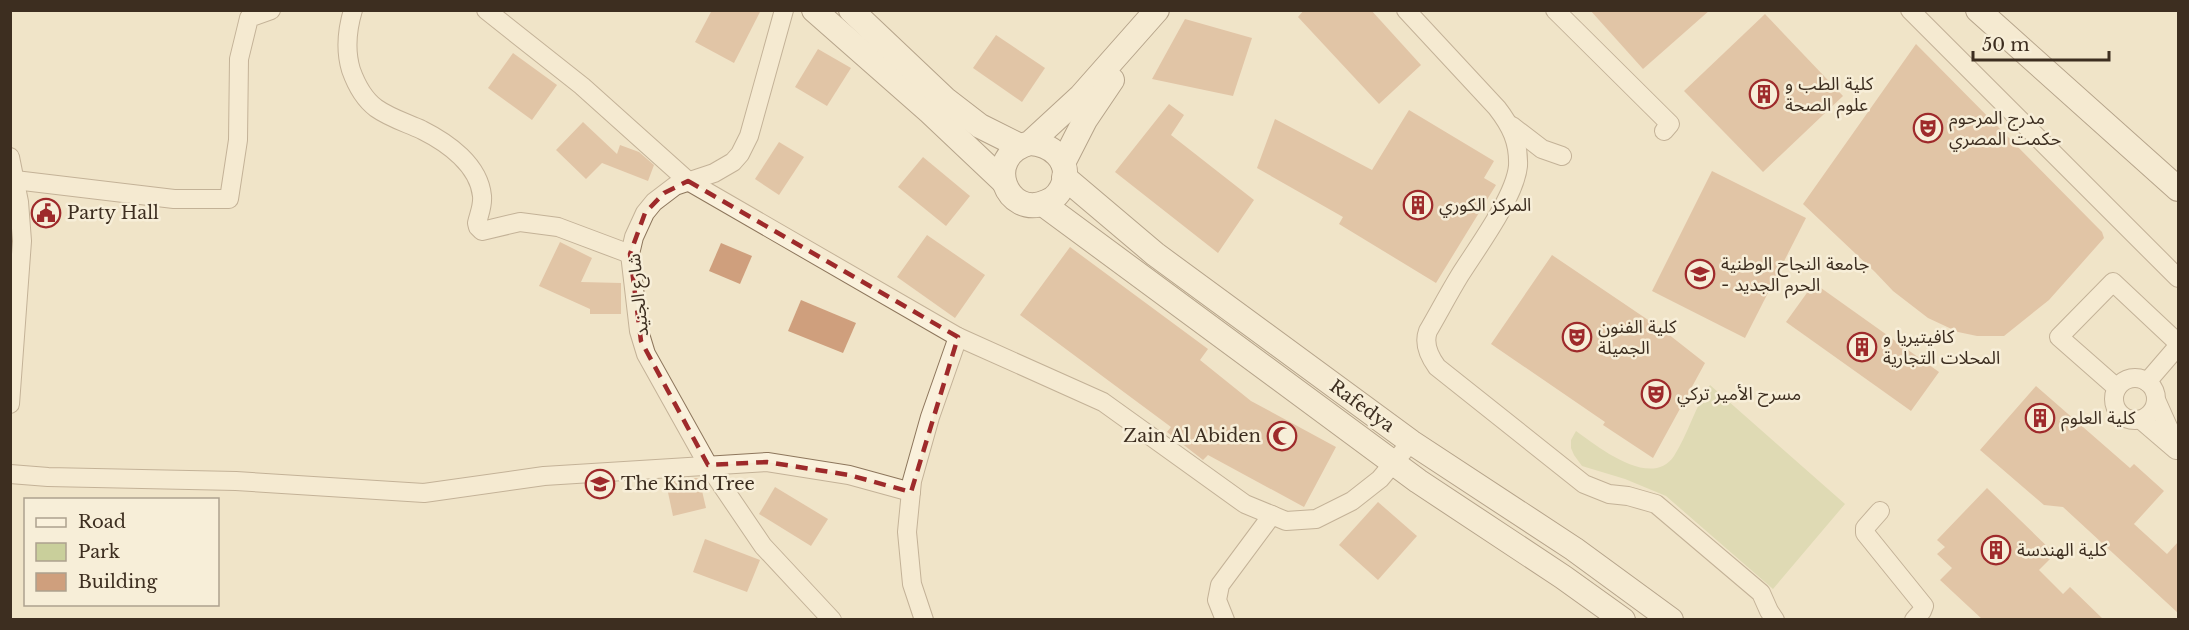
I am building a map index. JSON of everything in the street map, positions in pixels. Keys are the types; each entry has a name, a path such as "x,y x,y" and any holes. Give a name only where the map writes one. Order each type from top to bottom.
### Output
{"main road":[{"path":"814,10 930,112 1003,181 1014,198 1023,203 1043,204 1052,200 1059,192 1064,170 1085,120 1159,10"},
{"path":"851,10 945,99 980,126 1025,145 1041,144 1050,148 1058,154 1064,170"},
{"path":"1003,181 1006,160 1012,152 1025,145 1081,96 1159,10"},
{"path":"1978,10 2178,189"},
{"name":"Rafedya","path":"1064,170 1155,254 1411,442 1574,549 1671,620"},
{"name":"Rafedya","path":"1043,204 1394,464 1623,620"}],"street":[{"path":"15,180 174,199 230,199 238,140 239,59 249,18 272,10"},
{"path":"353,10 348,30 348,53 353,74 362,91 374,106 428,134 470,166 478,181 482,197 482,209 477,223 482,231 520,222 558,228 630,254"},
{"path":"486,10 582,86 688,181 958,337 1103,402 1245,504 1286,521 1316,519 1352,501 1380,479 1411,442"},
{"name":"شارع الجنيد","path":"784,10 746,144 733,162 724,168 688,181 664,193 645,213 636,230 630,254 641,341 650,361 708,465 763,546 832,620"},
{"path":"1406,10 1497,108 1510,125 1516,140 1518,155 1515,181 1499,213 1428,331 1425,344 1432,360 1446,374 1584,484 1609,494 1628,496 1656,504 1761,593 1775,620"},
{"path":"1556,10 1670,124 1664,131"},
{"path":"1910,10 2178,278"},
{"path":"1510,125 1542,149 1562,156"},
{"path":"10,157 21,222 22,268 16,314 10,404"},
{"path":"2117,388 2059,337 2113,282 2178,344 2147,381"},
{"path":"924,620 912,584 907,532 912,481 930,417 958,337"},
{"path":"2157,402 2152,414 2141,420 2130,420 2120,414 2114,403 2117,388 2125,380 2147,381 2154,388 2157,402 2178,450"},
{"path":"2141,420 2178,450"},
{"path":"10,474 48,477 236,481 424,493 544,476 767,462 849,475 911,492"},
{"path":"1880,511 1865,528 1865,533 1923,604 1923,610 1914,620"},
{"path":"1225,620 1217,600 1220,585 1272,515"}],"highlighted area":[{"path":"688,181 958,337 911,492 849,475 767,462 708,465 641,341 630,254 645,213 664,193"}],"green space":[{"path":"1710,385 1845,504 1773,589 1666,496 1625,479 1582,466 1571,448 1571,440 1576,431 1624,462 1652,469 1664,465 1679,448"}],"building":[{"path":"712,10 761,10 734,63 695,42"},
{"path":"1304,10 1371,10 1421,65 1379,104 1298,17"},
{"path":"1590,10 1710,10 1643,69"},
{"name":"كلية الطب و علوم الصحة","path":"1765,14 1843,96 1763,172 1684,91"},
{"path":"1185,19 1252,38 1233,96 1152,79"},
{"path":"996,35 1045,68 1022,102 973,68"},
{"name":"مدرج المرحوم حكمت المصري","path":"1916,44 2102,232 2104,238 2049,300 2004,336 1977,336 1958,332 1928,318 1893,291 1803,204"},
{"path":"818,49 851,68 827,106 795,87"},
{"path":"513,53 557,85 532,120 488,88"},
{"path":"1169,104 1184,115 1171,135 1254,200 1218,253 1115,172"},
{"name":"المركز الكوري","path":"1409,110 1494,161 1484,178 1496,185 1436,283 1339,224 1343,217 1257,168 1275,119 1372,170"},
{"path":"583,122 617,154 620,145 639,152 654,165 648,181 602,163 586,179 556,150"},
{"path":"779,142 804,157 779,195 755,179"},
{"path":"923,157 970,196 946,226 898,187"},
{"path":"1712,171 1806,218 1745,338 1652,291"},
{"path":"927,235 985,275 955,318 897,277"},
{"path":"560,242 592,258 581,282 621,283 621,314 590,314 590,309 539,286"},
{"path":"721,243 752,256 740,284 709,271"},
{"path":"1070,247 1208,349 1200,360 1251,401 1336,447 1304,507 1208,455 1203,460 1167,432 1171,427 1020,315"},
{"name":"كلية الفنون الجميلة","path":"1552,255 1663,330 1705,363 1653,458 1603,425 1605,422 1491,344"},
{"name":"كافيتيريا و المحلات التجارية","path":"1814,283 1939,372 1911,411 1786,322"},
{"path":"801,300 856,323 843,353 788,331"},
{"path":"2036,386 2130,468 2134,464 2164,491 2134,524 2167,554 2178,542 2178,613 2063,507 2044,505 1980,450"},
{"path":"699,478 706,508 673,516 666,483"},
{"path":"775,487 828,519 811,546 759,514"},
{"name":"كلية الهندسة","path":"1987,488 2055,554 2039,570 2063,594 2070,587 2104,620 1983,620 1940,580 1952,568 1937,554 1945,547 1937,540"},
{"path":"1378,502 1417,536 1378,580 1339,545"},
{"path":"705,539 760,560 747,592 693,572"}],"place":[{"name":"كلية الطب و علوم الصحة","path":"1764,94"},
{"name":"مدرج المرحوم حكمت المصري","path":"1928,128"},
{"name":"المركز الكوري","path":"1418,205"},
{"name":"Party Hall","path":"46,213"},
{"name":"جامعة النجاح الوطنية - الحرم الجديد","path":"1700,274"},
{"name":"كلية الفنون الجميلة","path":"1577,337"},
{"name":"كافيتيريا و المحلات التجارية","path":"1862,347"},
{"name":"مسرح الأمير تركي","path":"1656,394"},
{"name":"كلية العلوم","path":"2040,418"},
{"name":"Zain Al Abiden","path":"1282,436"},
{"name":"The Kind Tree","path":"600,484"},
{"name":"كلية الهندسة","path":"1996,550"}]}
